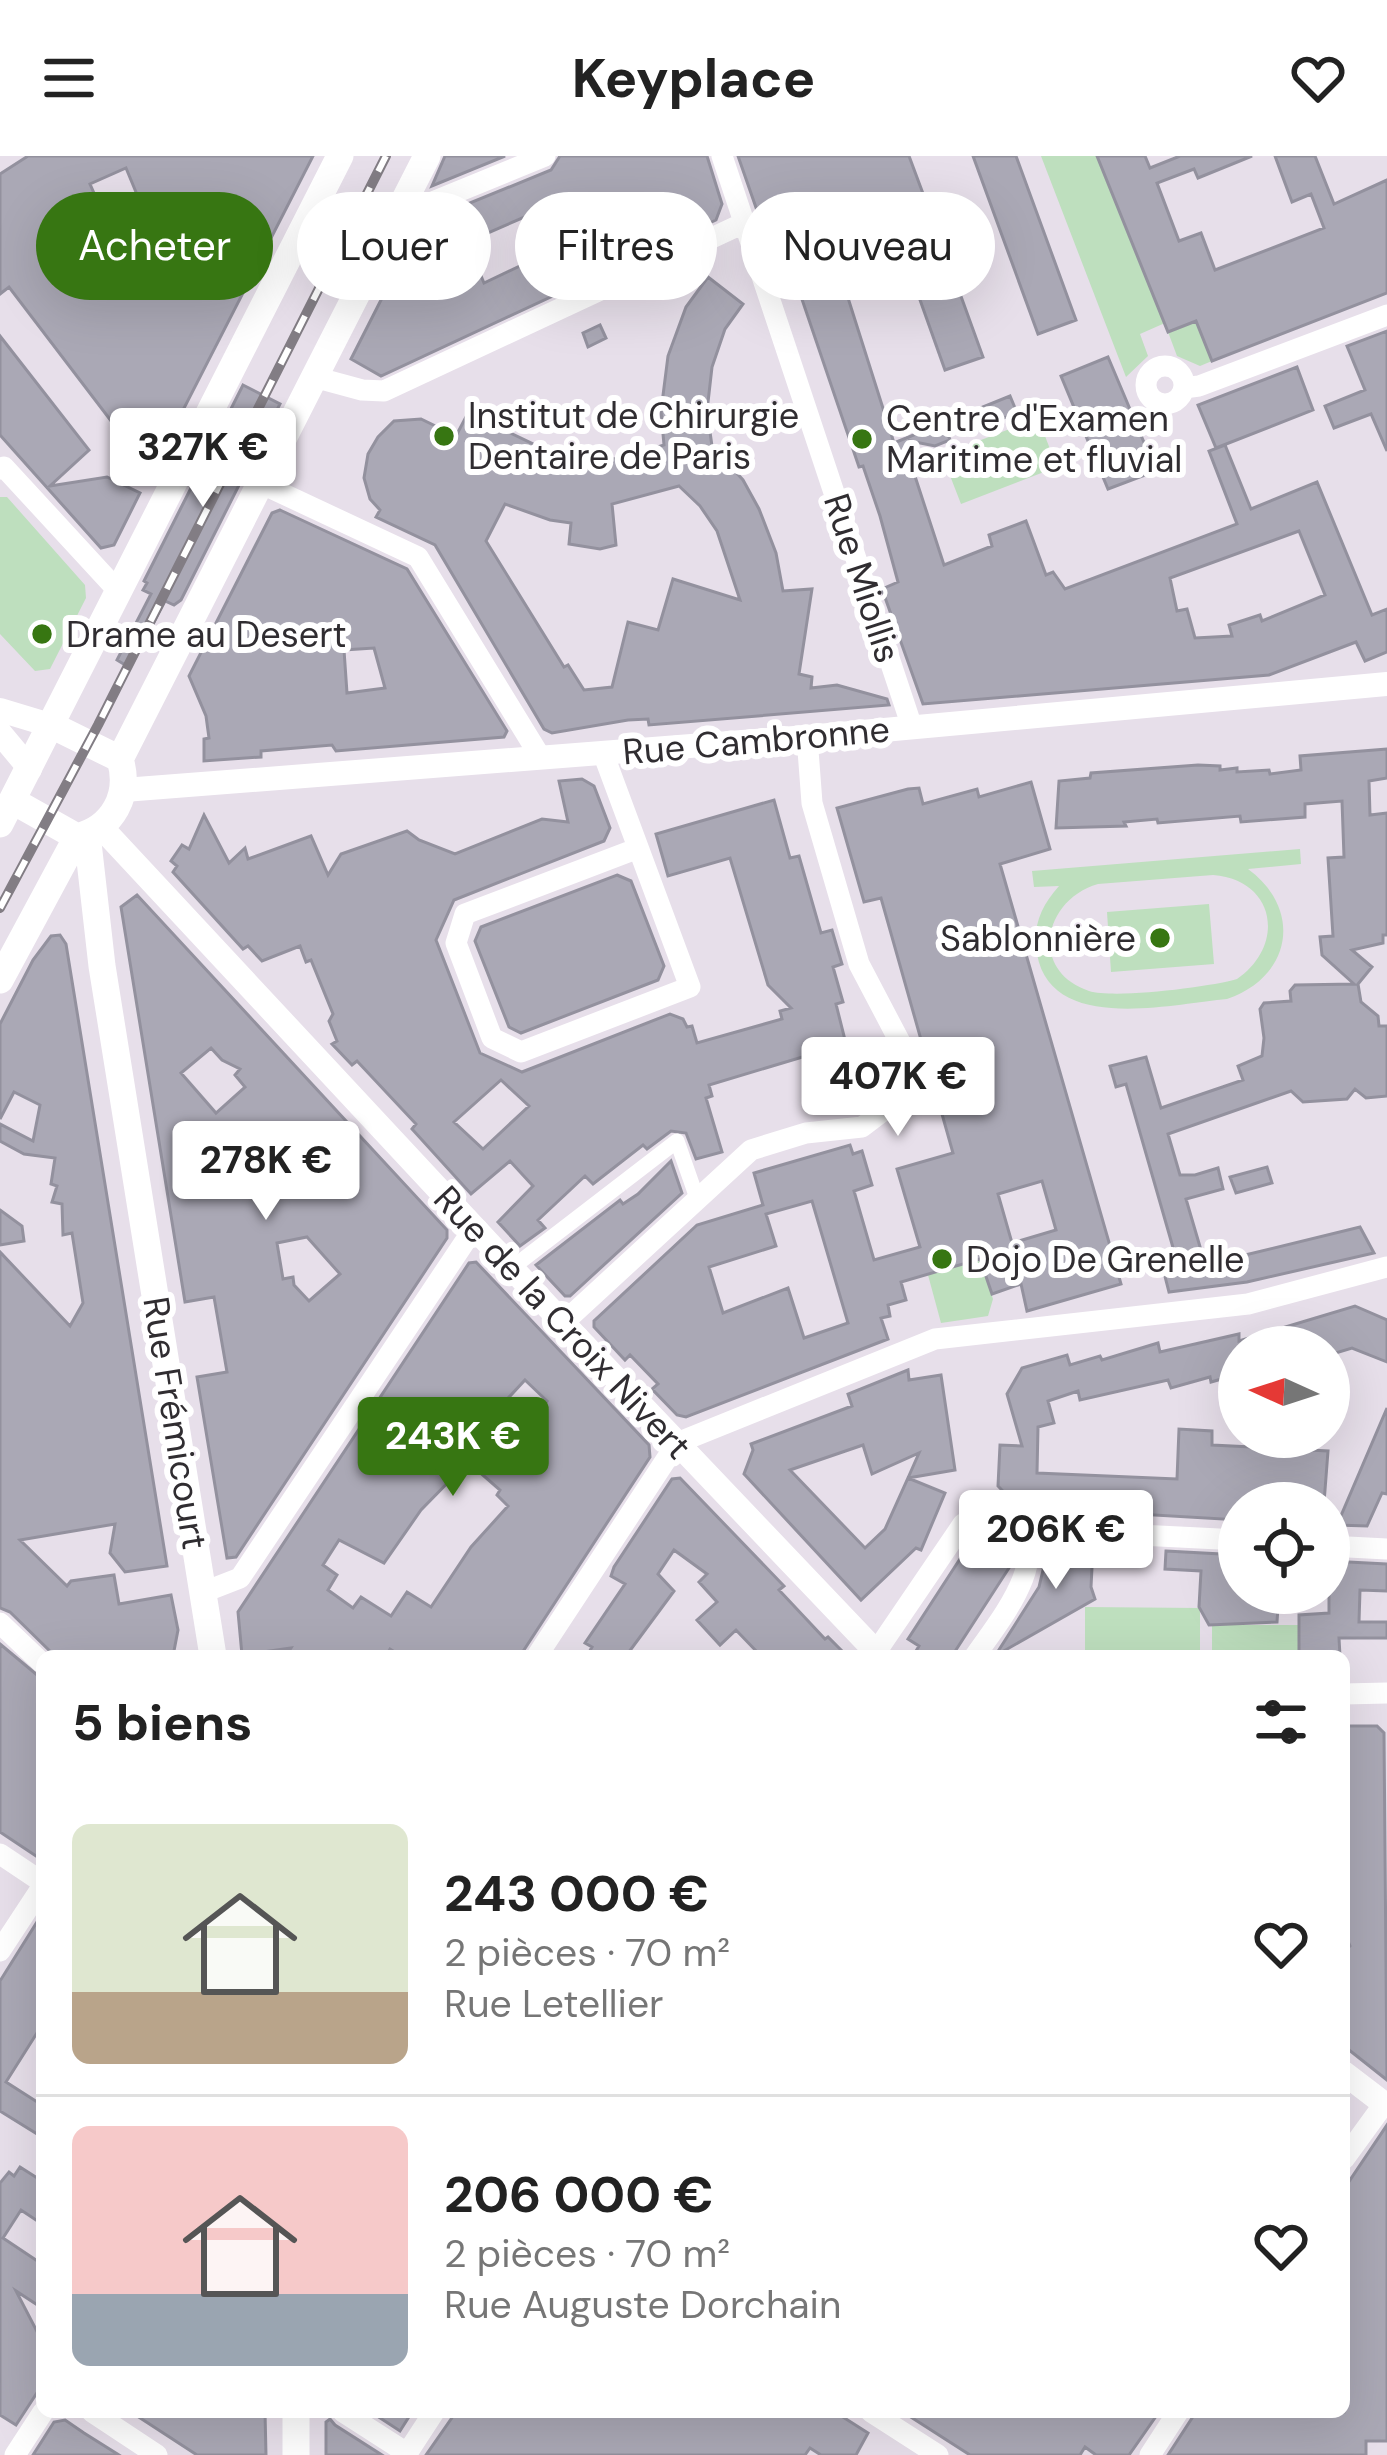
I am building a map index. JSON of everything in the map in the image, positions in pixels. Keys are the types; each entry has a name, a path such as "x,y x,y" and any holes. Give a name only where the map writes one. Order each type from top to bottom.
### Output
{"main road":[{"path":"88,833 4,809 30,769 340,156"},
{"path":"409,192 427,156"},
{"path":"0,980 88,833 116,811 124,790 120,759 353,300"},
{"path":"52,725 120,759"},
{"name":"Rue Frémicourt","path":"88,833 102,966 211,1650"},
{"path":"296,2418 296,2455"}],"street":[{"path":"458,192 545,156"},
{"name":"Rue Miollis","path":"722,156 741,208"},
{"path":"314,376 362,390 384,391 741,224"},
{"name":"Rue Miollis","path":"772,300 912,727"},
{"path":"1184,388 1387,315"},
{"path":"1,466 120,593"},
{"path":"260,483 418,557 541,758"},
{"name":"Rue Cambronne","path":"124,790 807,737 1387,684"},
{"path":"0,710 52,725"},
{"path":"0,733 30,769"},
{"path":"563,1324 751,1150 806,1133 862,1127 896,1102 904,1080 901,1044 859,964 812,802 807,737"},
{"path":"603,753 690,987 521,1052 492,1038 456,943 465,914 635,849"},
{"name":"Rue de la Croix Nivert","path":"88,833 474,1228 874,1650"},
{"path":"512,1268 677,1141 698,1201"},
{"path":"204,1592 240,1578 474,1228"},
{"path":"541,1650 677,1443 934,1340 1248,1304 1387,1267"},
{"path":"881,1650 963,1524 999,1516 1019,1529 1029,1546 1029,1566 979,1650"},
{"path":"1019,1529 1218,1539"},
{"path":"1350,1547 1387,1549"},
{"path":"0,1623 36,1657"},
{"path":"1350,1694 1387,1694"},
{"path":"0,1854 36,1880"},
{"path":"0,1951 36,1894"},
{"path":"1350,2078 1386,2105 1350,2150"},
{"path":"15,2455 39,2418"},
{"path":"101,2418 157,2455"},
{"path":"352,2418 407,2454 430,2418"},
{"path":"880,2418 938,2455"},
{"path":"1150,2455 1174,2418"}],"green space":[{"path":"1041,156 1097,156 1165,323 1140,334 1148,356 1126,377"},
{"path":"1196,321 1212,361 1200,366 1177,356 1168,332"},
{"path":"1038,418 1057,467 961,504 942,455"},
{"path":"0,497 7,497 85,585 86,598 50,669 35,671 0,634"},
{"path":"1300,849 1301,864 1248,869 1266,885 1283,922 1277,959 1265,975 1227,999 1146,1008 1089,1005 1065,995 1047,979 1037,954 1037,926 1059,886 1034,887 1032,871","holes":["1213,875 1234,880 1261,901 1268,932 1253,965 1237,979 1163,991 1102,993 1070,981 1057,968 1050,936 1055,920 1079,892 1098,884"]},
{"name":"Sablonnière","path":"1209,904 1214,964 1111,972 1107,912"},
{"path":"976,1246 993,1299 988,1316 941,1323 928,1275 959,1266"},
{"path":"1085,1607 1200,1608 1200,1650 1085,1650"},
{"path":"1212,1625 1299,1625 1299,1650 1212,1650"}],"building":[{"path":"28,156 313,156 273,234 273,192 136,192 126,168 90,184 94,192 36,192 36,300 239,300 157,461 131,447 9,287 0,294 0,174"},
{"path":"445,156 505,156 432,186"},
{"path":"560,156 707,156 722,204 717,217 717,192 515,192 515,221 491,232 491,194 551,170"},
{"path":"738,156 909,156 922,192 751,192"},
{"path":"973,156 1016,156 1076,320 1038,334 995,216 995,192 986,192"},
{"path":"1097,156 1145,156 1150,168 1180,156 1252,156 1198,178 1194,169 1157,183 1179,241 1201,233 1215,270 1324,228 1311,194 1292,202 1275,156 1315,156 1334,204 1387,180 1387,293 1212,361 1196,321 1168,332"},
{"path":"515,268 515,300 544,300 381,376 351,359 381,300 491,300 491,280"},
{"path":"717,284 743,304 725,329 712,367 707,411 712,446 743,480 759,509 776,553 783,591 812,589 799,674 812,677 811,688 837,685 887,699 889,705 649,725 648,719 628,720 552,733 544,729 435,545 376,517 380,510 370,499 364,478 368,454 394,421 421,419 456,436 468,413 576,459 577,455 623,458 664,445 661,411 668,356 691,300 717,300","holes":["679,486 717,531 740,600 673,579 658,630 628,622 612,687 584,690 568,665 564,667 486,541 505,504 571,523 569,544 600,549 616,545 612,504"]},
{"path":"802,300 849,300 894,443 1010,396 1018,415 982,422 984,427 969,433 947,432 950,440 935,446 910,441 918,462 911,464 944,565 992,546 989,535 1026,521 1046,575 1053,572 1065,589 1237,524 1209,451 1225,445 1251,509 1317,482 1372,615 1387,609 1387,652 1365,661 1356,642 1269,675 923,704 882,589 898,582 880,516 863,466 859,467","holes":["1299,531 1325,595 1262,621 1260,615 1229,625 1232,636 1195,638 1187,609 1177,611 1170,578"]},
{"path":"920,300 962,300 983,357 945,370"},
{"path":"600,325 606,338 588,347 583,333"},
{"path":"1387,331 1387,451 1371,414 1334,428 1325,406 1365,390 1347,346"},
{"path":"0,336 89,450 50,486 107,477 140,493 114,545 101,548 0,435"},
{"path":"1108,357 1156,471 1108,489 1061,376"},
{"path":"1297,367 1313,410 1216,448 1198,405"},
{"path":"243,385 280,404 181,600 174,605 165,601 130,668 117,660 151,594 143,590 144,581"},
{"path":"280,510 407,569 507,731 504,737 336,751 332,745 204,761 204,739 209,738 206,716 189,676 272,513","holes":["374,648 385,688 347,693 344,650"]},
{"path":"1387,749 1387,778 1369,781 1370,815 1387,813 1387,935 1383,943 1352,950 1372,967 1358,984 1361,1002 1378,1016 1379,1026 1387,1026 1387,1096 1366,1098 1355,1089 1347,1099 1303,1102 1291,1091 1168,1134 1180,1175 1218,1168 1223,1189 1186,1199 1203,1257 1208,1260 1360,1227 1374,1253 1247,1282 1169,1292 1160,1257 1174,1251 1126,1084 1116,1087 1110,1066 1146,1057 1161,1108 1243,1080 1238,1066 1262,1056 1260,1009 1264,1003 1291,1001 1295,985 1354,984 1322,955 1320,937 1333,936 1328,858 1344,857 1342,801 1305,804 1305,817 1241,822 1240,816 1158,823 1157,819 1124,822 1126,826 1056,828 1059,781 1090,778 1091,773 1198,765 1237,768 1237,772 1269,770 1270,774 1301,770 1300,756"},
{"path":"582,779 594,786 610,828 604,841 454,900 436,940 480,1053 522,1072 670,1014 692,1026 697,1043 782,1019 780,1011 791,1008 768,985 730,858 668,876 656,834 774,800 790,858 799,856 821,933 832,930 842,964 833,967 843,1002 836,1004 846,1044 709,1085 712,1096 706,1098 722,1152 696,1159 686,1133 671,1131 647,1149 643,1145 593,1184 585,1176 538,1220 545,1228 520,1246 498,1222 533,1186 510,1161 471,1194 412,1129 416,1124 357,1061 352,1065 332,1044 337,1041 329,1021 333,1014 311,960 306,962 300,946 262,961 248,946 243,949 173,872 177,866 171,861 182,845 189,849 204,815 229,863 245,848 248,859 311,836 328,875 341,854 407,831 455,854 542,819 568,822 559,781","holes":["501,1080 529,1106 483,1149 454,1122"]},
{"path":"1031,782 1050,849 1000,864 1121,1284 1027,1311 1021,1284 992,1294 980,1259 901,1282 906,1300 888,1305 890,1316 881,1318 888,1339 686,1417 677,1415 652,1389 658,1384 630,1355 625,1360 594,1327 594,1321 697,1225 763,1205 754,1173 850,1145 853,1154 862,1151 872,1185 854,1191 874,1260 920,1247 897,1169 953,1153 881,898 864,902 837,808 919,788 923,804 977,789 979,797","holes":["1042,1181 1056,1230 1012,1243 998,1194","812,1201 848,1323 804,1338 788,1288 723,1313 709,1267 776,1246 766,1214"]},
{"path":"617,875 631,881 664,966 658,980 521,1033 509,1027 475,941 481,927"},
{"path":"137,895 447,1230 447,1238 236,1557 227,1558 197,1377 227,1372 214,1297 185,1302 121,907","holes":["211,1048 240,1069 235,1075 245,1087 216,1113 181,1073","277,1139 304,1169 273,1198 259,1182 209,1189 201,1147 224,1142 246,1166","307,1237 340,1274 309,1301 294,1285 293,1277 283,1279 277,1243"]},
{"path":"60,935 66,944 167,1566 125,1572 110,1553 115,1524 20,1540 67,1586 71,1581 114,1575 119,1604 171,1595 178,1630 174,1650 49,1650 0,1608 0,1252 70,1326 83,1303 72,1233 63,1235 62,1204 52,1202 57,1186 51,1184 55,1158 24,1154 0,1141 0,1124 33,1141 40,1105 14,1092 0,1119 0,1024 51,936"},
{"path":"671,1161 682,1193 565,1296 536,1265 620,1200 623,1204 638,1194"},
{"path":"1267,1167 1272,1183 1236,1193 1230,1177"},
{"path":"0,1210 22,1226 24,1241 0,1245"},
{"path":"476,1262 649,1445 650,1457 524,1650 242,1650 238,1612 469,1263","holes":["525,1380 547,1401 520,1432 497,1410","468,1462 500,1490 497,1495 508,1506 471,1547 431,1607 407,1592 391,1616 361,1597 353,1608 328,1590 337,1575 323,1565 339,1540 384,1563 421,1510"]},
{"path":"1355,1306 1387,1320 1387,1362 1350,1349 1350,1326 1289,1326"},
{"path":"1218,1339 1218,1380 1211,1382 1210,1377 1171,1388 1168,1380 1080,1400 1078,1391 1048,1401 1054,1423 1038,1427 1037,1473 1177,1479 1179,1429 1212,1431 1218,1458 1327,1458 1326,1482 1218,1482 1218,1519 1018,1507 998,1486 1000,1445 1022,1446 1007,1394 1022,1368 1067,1355 1070,1365 1100,1356 1102,1360 1158,1343 1160,1352"},
{"path":"908,1370 909,1380 941,1375 955,1470 908,1478 945,1493 921,1550 916,1548 861,1600 744,1474 751,1444 852,1406 848,1394","holes":["863,1445 872,1474 919,1453 885,1529 865,1548 790,1470"]},
{"path":"1387,1408 1387,1494 1382,1493 1367,1526 1350,1525 1350,1495"},
{"path":"680,1478 784,1586 779,1590 841,1650 755,1650 736,1630 720,1645 697,1620 717,1602 699,1582 707,1574 674,1550 658,1574 674,1591 630,1650 590,1650 585,1643 625,1584 611,1576 614,1567 672,1479"},
{"path":"991,1537 1007,1548 1009,1568 956,1650 917,1650 919,1646 908,1639 969,1545"},
{"path":"1049,1545 1093,1548 1095,1599 999,1650 1039,1587"},
{"path":"1166,1551 1218,1554 1218,1614 1278,1614 1277,1622 1209,1625 1199,1607 1201,1571 1165,1569"},
{"path":"1350,1562 1387,1564 1387,1591 1360,1590 1359,1622 1387,1622 1387,1638 1339,1638 1340,1650 1299,1650 1299,1615 1350,1614"},
{"path":"0,1644 36,1674 36,1856 0,1832"},
{"path":"1350,1726 1377,1726 1384,1733 1387,2080 1350,2051"},
{"path":"36,1924 36,2034 6,2082 36,2101 36,2133 0,2111 0,1981"},
{"path":"1387,2125 1387,2441 1366,2441 1366,2455 1168,2455 1192,2418 1350,2418 1350,2180"},
{"path":"20,2167 36,2177 36,2220 21,2210 3,2238 36,2260 36,2304 16,2291 36,2329 36,2394 16,2425 0,2415 0,2183 9,2172 14,2176"},
{"path":"140,2418 265,2418 266,2455 197,2455"},
{"path":"380,2418 408,2418 400,2431"},
{"path":"452,2418 844,2418 868,2433 856,2455 821,2455 810,2448 805,2455 426,2455"},
{"path":"912,2418 1155,2418 1129,2455 1096,2455 1085,2447 1080,2455 970,2455"},
{"path":"330,2419 382,2455 326,2455 326,2422"},
{"path":"65,2420 119,2455 33,2455 54,2422"}],"railway":[{"path":"0,908 98,725 386,156"}],"place":[{"name":"Institut de Chirurgie Dentaire de Paris","path":"444,436"},
{"name":"Centre d'Examen Maritime et fluvial","path":"862,439"},
{"name":"Drame au Desert","path":"42,634"},
{"name":"Sablonnière","path":"1160,938"},
{"name":"Dojo De Grenelle","path":"942,1259"}]}
